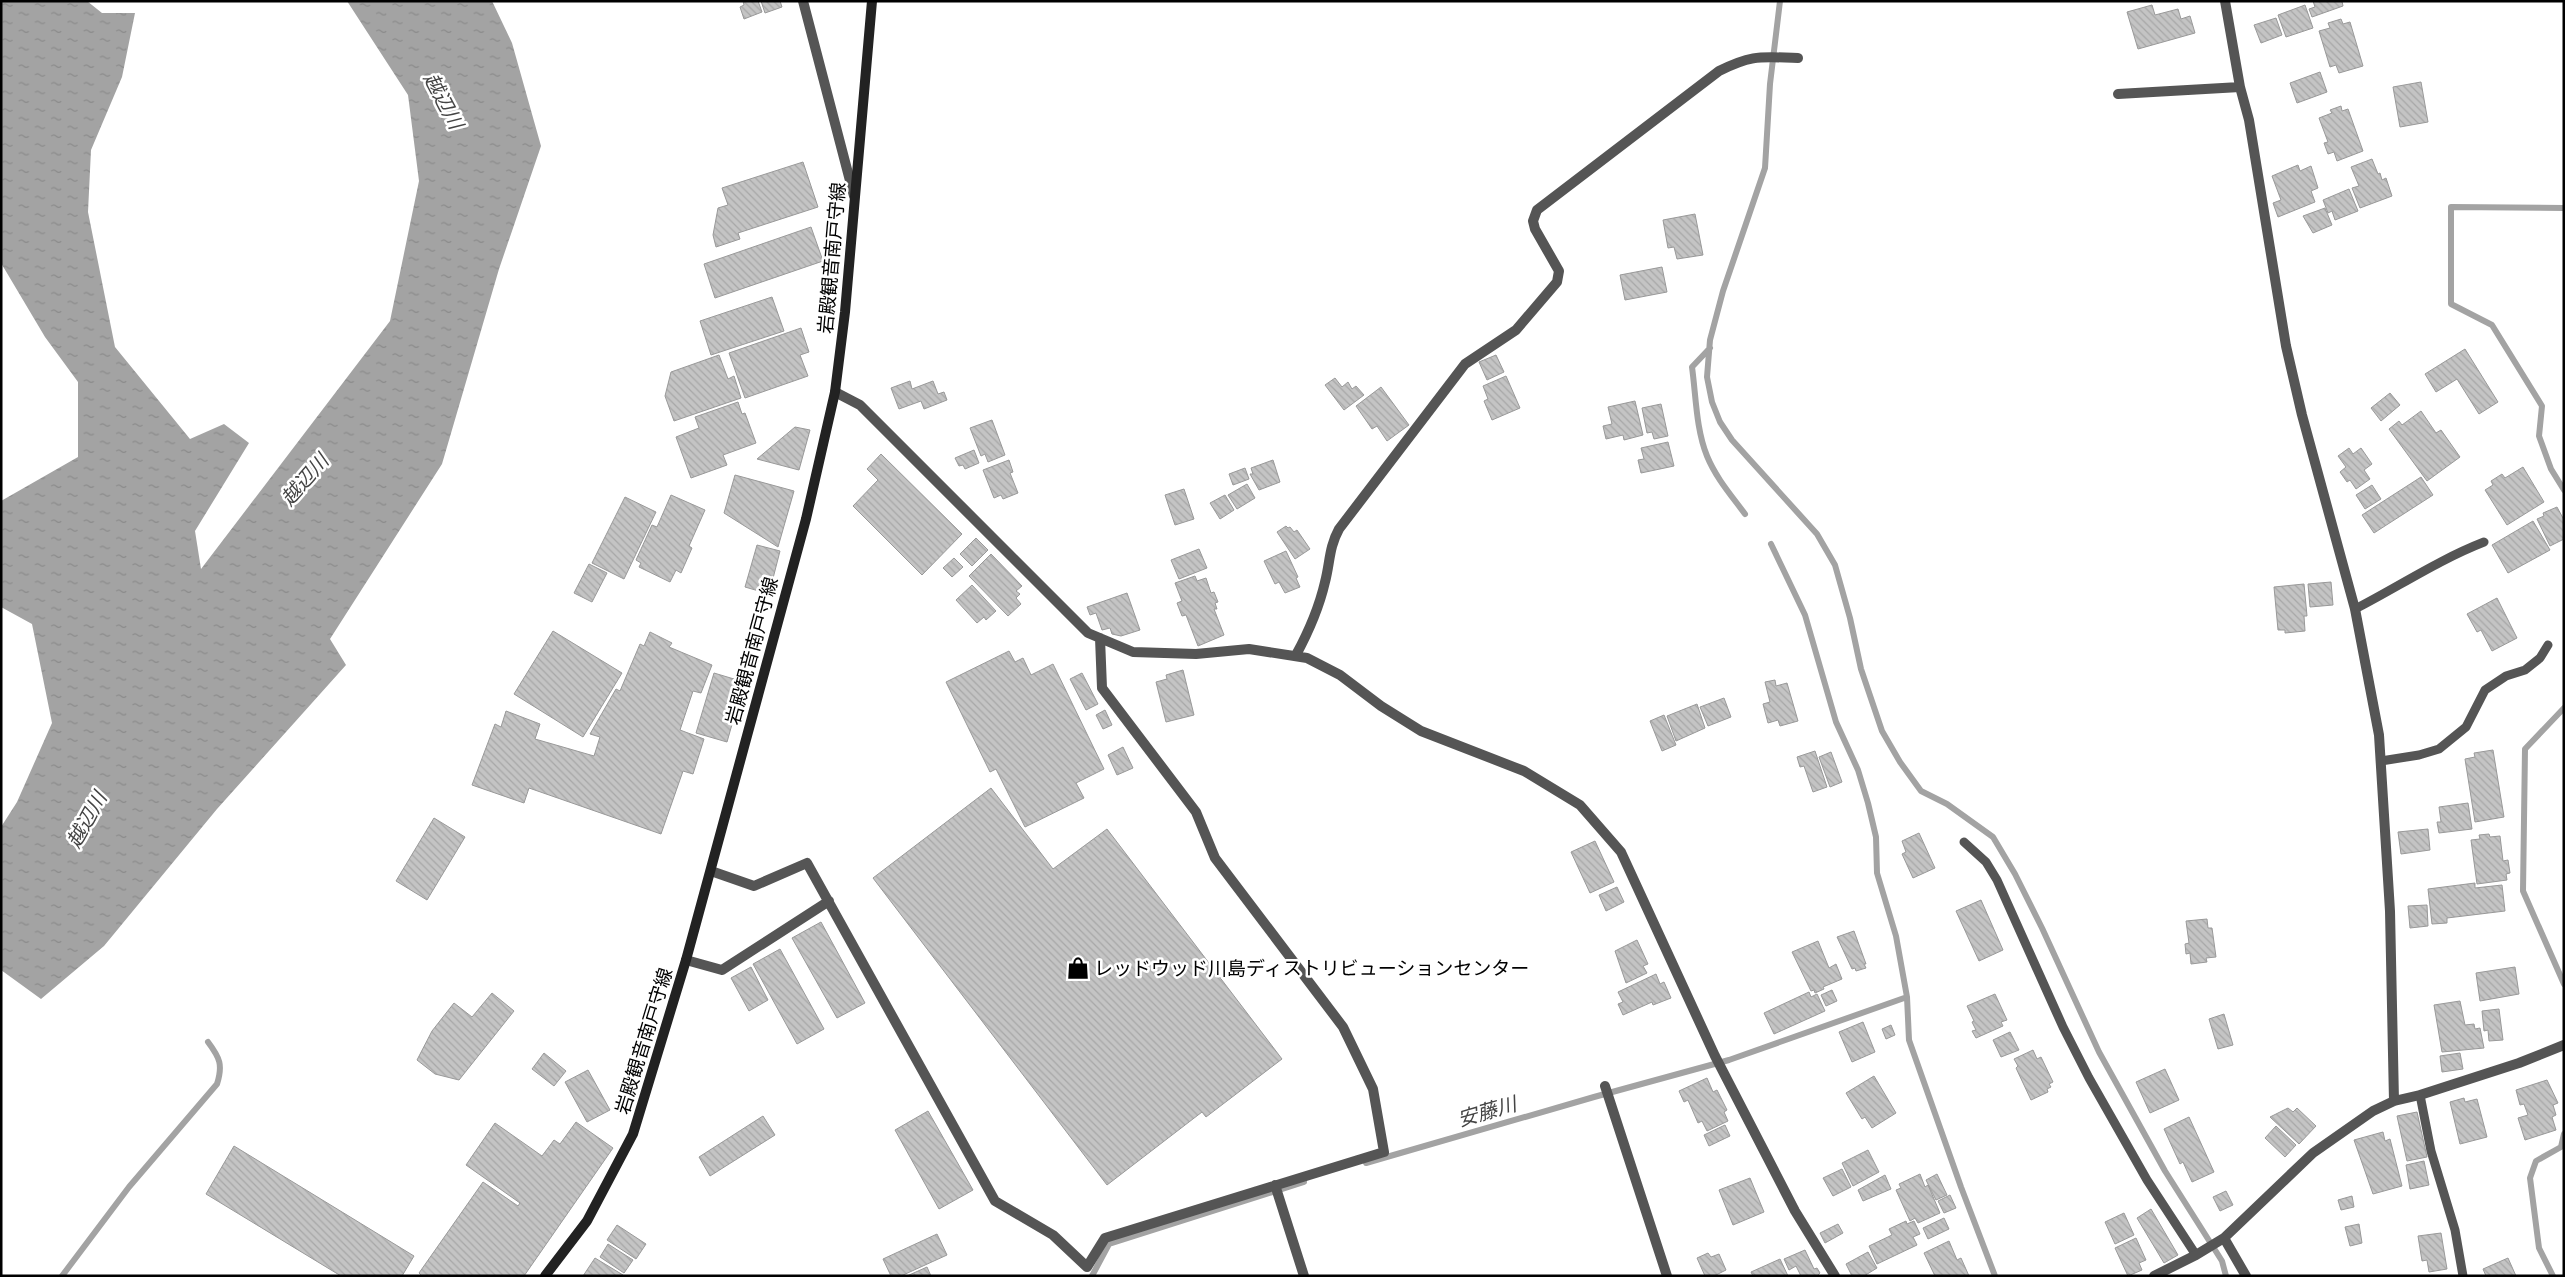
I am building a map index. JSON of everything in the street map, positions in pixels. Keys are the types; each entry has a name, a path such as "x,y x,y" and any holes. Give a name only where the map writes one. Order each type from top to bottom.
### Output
{"main road":[{"name":"岩殿観音南戸守線","path":"545,1276 587,1221 633,1134 686,960 806,519 835,392 846,312 872,1"}],"street":[{"path":"803,1 855,199"},
{"path":"2225,1 2240,87 2249,120 2288,354 2302,414 2355,609 2379,735 2390,911 2394,1101"},
{"path":"1296,655 1313,623 1325,582 1331,543 1339,529 1465,364 1473,356 1516,330 1557,282 1559,271 1535,229 1533,221 1537,210 1705,80 1741,60 1760,56 1792,58"},
{"path":"2118,94 2240,87"},
{"path":"835,392 860,405 1088,632 1133,652 1196,654 1248,649 1296,655 1340,675 1381,706 1420,731 1524,770 1580,805 1621,852 1715,1056 1795,1211 1835,1276"},
{"path":"710,871 754,886 807,863 995,1202 1053,1235 1087,1267 1105,1238 1384,1152 1373,1089 1343,1027 1215,858 1196,812 1102,688 1100,638"},
{"path":"686,960 722,970 828,901"},
{"path":"2154,1276 2196,1255 2224,1238 2313,1153 2366,1116 2394,1101 2420,1095 2564,1045"},
{"path":"1605,1086 1667,1276"},
{"path":"1275,1185 1304,1276"},
{"path":"2224,1238 2246,1276"}],"lane":[{"path":"2355,609 2397,588 2445,558 2484,542"},
{"path":"2381,761 2419,755 2439,748 2466,727 2485,690 2506,676 2525,670 2540,658 2548,645"},
{"path":"1964,842 1986,862 1997,880 2062,1027 2147,1180 2196,1255"},
{"path":"2420,1095 2431,1151 2455,1230 2463,1276"}],"water":[{"name":"越辺川","path":"1,1 87,1 102,13 135,13 122,77 91,150 88,212 115,347 190,439 224,424 249,443 195,531 201,569 390,321 419,181 408,95 347,1 492,1 512,43 541,146 499,269 442,464 330,639 346,665 217,809 104,946 41,999 1,970 1,827 17,802 52,723 32,624 1,607 1,501 78,457 78,382 45,337 1,263"}],"building":[{"path":"743,1 758,1 762,12 744,19 740,7 744,5"},
{"path":"761,1 780,1 782,7 765,13"},
{"path":"2313,1 2342,1 2343,6 2312,17 2309,9 2315,7"},
{"path":"2152,5 2155,15 2178,9 2181,19 2190,16 2195,33 2138,49 2127,12"},
{"path":"2305,5 2313,28 2286,37 2278,15"},
{"path":"2276,18 2282,35 2261,43 2254,25"},
{"path":"2341,19 2343,24 2350,22 2363,66 2339,73 2336,65 2330,67 2319,31 2330,28 2328,23"},
{"path":"2320,72 2327,92 2297,103 2290,83"},
{"path":"2421,82 2428,122 2400,127 2393,87"},
{"path":"2341,106 2342,111 2348,109 2363,151 2337,161 2334,152 2328,154 2324,143 2328,142 2319,118 2332,113 2330,110"},
{"path":"2372,159 2382,180 2386,178 2392,196 2360,208 2352,188 2359,186 2351,167"},
{"path":"803,162 818,207 738,233 740,239 716,247 713,235 718,208 728,205 722,188"},
{"path":"2298,165 2300,171 2311,166 2318,188 2311,191 2315,202 2278,217 2273,203 2281,200 2272,176"},
{"path":"2349,189 2358,211 2335,220 2332,211 2328,213 2323,200"},
{"path":"2325,208 2332,225 2313,233 2303,216"},
{"path":"1695,214 1703,255 1677,259 1674,247 1668,248 1663,220"},
{"path":"811,227 823,261 715,298 704,264"},
{"path":"1662,267 1667,292 1625,300 1620,275"},
{"path":"772,297 784,331 711,355 700,321"},
{"path":"801,328 809,352 800,355 808,376 745,398 729,353"},
{"path":"2465,349 2498,402 2479,414 2457,379 2436,392 2425,374"},
{"path":"719,355 728,379 734,376 741,398 674,421 665,396 671,372"},
{"path":"1496,355 1504,372 1487,380 1479,362"},
{"path":"1506,376 1520,408 1492,420 1484,401 1488,399 1483,386"},
{"path":"1335,378 1342,387 1348,382 1352,389 1356,386 1364,395 1344,410 1325,385"},
{"path":"910,381 912,389 933,381 938,394 944,392 947,400 924,409 921,401 899,409 891,388"},
{"path":"1381,387 1409,425 1387,441 1377,426 1372,429 1356,406"},
{"path":"2390,393 2400,405 2381,421 2371,408"},
{"path":"1635,401 1643,435 1624,440 1623,435 1606,439 1603,426 1612,424 1608,407"},
{"path":"738,402 742,414 745,413 756,443 723,455 727,465 691,478 676,437 699,428 695,417"},
{"path":"1661,404 1668,436 1654,439 1652,432 1647,433 1642,408"},
{"path":"2421,411 2436,433 2441,430 2460,457 2427,481 2389,429 2399,421 2402,425"},
{"path":"992,420 1005,455 988,462 985,454 981,456 970,428"},
{"path":"795,427 810,430 799,470 757,459"},
{"path":"1668,442 1674,466 1641,473 1638,460 1644,459 1641,448"},
{"path":"2349,448 2353,454 2361,448 2372,464 2364,470 2370,479 2356,489 2350,480 2347,482 2340,472 2346,467 2338,456"},
{"path":"974,450 979,463 965,469 963,465 959,466 955,458"},
{"path":"881,454 962,534 922,575 853,506 878,480 867,469"},
{"path":"1009,460 1013,472 1010,473 1018,493 1003,499 1001,495 994,498 983,470"},
{"path":"1273,460 1280,482 1259,490 1250,474 1253,474 1251,468"},
{"path":"2523,467 2544,502 2507,525 2485,490 2493,485 2491,481 2502,474 2505,478"},
{"path":"1245,468 1249,479 1233,485 1229,474"},
{"path":"735,475 794,491 778,547 724,513"},
{"path":"2421,477 2433,495 2374,533 2362,515"},
{"path":"1247,484 1255,498 1237,509 1228,495"},
{"path":"2372,485 2381,499 2365,509 2356,495"},
{"path":"1184,489 1194,519 1175,525 1165,495"},
{"path":"671,495 705,510 689,546 692,548 681,573 676,570 670,582 639,567 641,563 636,560 652,525 657,527"},
{"path":"1225,495 1234,510 1220,519 1210,503"},
{"path":"625,497 656,512 624,579 592,563"},
{"path":"2557,507 2564,520 2564,539 2550,546 2537,519 2544,516 2543,513"},
{"path":"2533,521 2550,550 2508,573 2492,545"},
{"path":"1286,526 1290,527 1294,532 1297,530 1310,549 1295,559 1277,532"},
{"path":"976,538 988,550 972,566 960,554"},
{"path":"757,545 780,551 769,594 745,587"},
{"path":"1199,549 1207,568 1179,579 1171,560"},
{"path":"1286,551 1298,577 1296,578 1300,587 1285,593 1279,582 1275,584 1264,561"},
{"path":"991,554 1022,586 1016,591 1020,594 1016,598 1021,604 1008,616 969,576"},
{"path":"954,558 963,567 952,577 943,568"},
{"path":"589,564 607,573 592,602 574,593"},
{"path":"1195,576 1197,581 1206,578 1211,593 1214,592 1218,602 1215,603 1217,609 1214,609 1224,635 1198,646 1186,615 1182,616 1177,603 1182,601 1175,583"},
{"path":"2331,582 2333,605 2310,607 2308,584"},
{"path":"2304,584 2307,616 2304,616 2305,631 2285,633 2285,630 2278,630 2274,587"},
{"path":"972,585 996,611 986,620 984,617 977,623 956,600"},
{"path":"1127,593 1140,630 1121,636 1112,634 1110,628 1102,630 1096,613 1090,615 1087,607"},
{"path":"2497,598 2517,638 2492,651 2481,630 2477,632 2467,614"},
{"path":"553,631 622,673 583,737 514,694"},
{"path":"650,632 672,643 669,647 712,665 701,693 693,691 680,730 704,739 693,774 683,771 661,834 529,788 524,803 472,785 495,724 501,727 506,711 540,724 535,739 594,756 600,737 590,734 616,689 620,691 640,644 644,646"},
{"path":"1009,651 1015,662 1023,658 1031,675 1053,664 1104,769 1076,783 1084,798 1025,827 996,769 990,772 946,682"},
{"path":"1183,670 1194,715 1166,722 1156,682 1167,679 1166,675"},
{"path":"714,673 744,682 727,742 696,733"},
{"path":"1082,673 1098,704 1086,710 1070,679"},
{"path":"1775,680 1776,686 1787,683 1798,721 1780,726 1778,720 1768,723 1763,704 1770,702 1765,682"},
{"path":"1724,698 1731,717 1708,726 1700,707"},
{"path":"1697,704 1705,728 1676,741 1667,716"},
{"path":"1105,710 1112,725 1103,729 1096,715"},
{"path":"1664,715 1676,745 1662,751 1650,721"},
{"path":"1123,747 1133,768 1117,775 1108,755"},
{"path":"2493,750 2504,817 2475,822 2465,759 2475,757 2474,753"},
{"path":"1815,751 1827,787 1813,792 1804,766 1800,767 1797,757"},
{"path":"1831,752 1842,782 1830,787 1819,757"},
{"name":"レッドウッド川島ディストリビューションセンター","path":"991,788 1053,869 1107,829 1282,1059 1206,1117 1202,1112 1107,1185 873,878"},
{"path":"2468,803 2472,829 2439,833 2437,822 2441,822 2439,807"},
{"path":"434,818 465,837 427,900 396,881"},
{"path":"2428,829 2430,850 2401,854 2398,832"},
{"path":"1919,833 1935,868 1913,878 1902,854 1906,852 1902,841"},
{"path":"2489,834 2490,837 2500,836 2503,861 2508,860 2510,873 2506,874 2507,880 2477,884 2471,840 2480,839 2479,835"},
{"path":"1595,841 1614,882 1590,893 1571,852"},
{"path":"2475,883 2475,888 2502,885 2505,911 2447,918 2447,923 2432,924 2428,889"},
{"path":"1617,887 1624,902 1606,911 1599,895"},
{"path":"1981,900 2003,950 1979,961 1956,911"},
{"path":"2427,905 2428,926 2410,928 2408,906"},
{"path":"2207,919 2208,928 2212,928 2216,957 2206,958 2207,962 2191,964 2190,953 2186,954 2185,944 2189,943 2186,921"},
{"path":"821,922 865,1003 837,1018 792,938"},
{"path":"1854,931 1866,964 1864,964 1866,968 1856,971 1855,968 1852,969 1837,937"},
{"path":"1637,940 1648,964 1643,966 1647,973 1626,983 1615,951"},
{"path":"1818,941 1829,968 1836,964 1842,979 1823,987 1824,989 1815,993 1814,990 1811,991 1792,952"},
{"path":"780,949 824,1029 797,1044 753,964"},
{"path":"751,967 768,1000 749,1011 731,978"},
{"path":"2515,967 2519,994 2480,1001 2476,973"},
{"path":"1656,974 1660,984 1664,982 1671,998 1653,1005 1652,1002 1623,1015 1618,1004 1623,1002 1618,992"},
{"path":"1832,990 1837,1001 1826,1006 1821,995"},
{"path":"1809,992 1811,997 1817,994 1825,1011 1774,1034 1764,1013"},
{"path":"492,993 514,1011 459,1080 435,1074 417,1060 432,1031 454,1003 472,1017"},
{"path":"1995,994 2007,1020 2001,1022 2003,1026 1976,1038 1972,1031 1976,1030 1972,1022 1974,1021 1967,1006"},
{"path":"2460,1001 2465,1025 2474,1024 2475,1029 2480,1028 2484,1048 2442,1052 2434,1005"},
{"path":"2499,1009 2503,1040 2489,1041 2488,1030 2484,1031 2482,1011"},
{"path":"2224,1014 2233,1045 2218,1049 2209,1019"},
{"path":"1863,1022 1875,1052 1852,1062 1839,1032"},
{"path":"1891,1025 1895,1035 1886,1039 1882,1029"},
{"path":"2010,1032 2019,1050 2001,1057 1993,1040"},
{"path":"2033,1050 2037,1059 2041,1057 2053,1082 2049,1084 2051,1087 2047,1089 2048,1092 2031,1100 2016,1068 2018,1066 2014,1059"},
{"path":"544,1053 566,1071 554,1086 532,1069"},
{"path":"2460,1053 2463,1069 2442,1072 2440,1056"},
{"path":"2165,1069 2179,1100 2150,1113 2136,1082"},
{"path":"588,1070 610,1110 587,1122 565,1082"},
{"path":"1874,1076 1896,1113 1872,1128 1865,1117 1862,1119 1846,1093"},
{"path":"1707,1078 1713,1092 1717,1090 1727,1110 1724,1112 1728,1121 1707,1131 1702,1121 1698,1123 1688,1100 1684,1102 1679,1091"},
{"path":"2547,1080 2558,1103 2553,1105 2556,1115 2552,1117 2556,1130 2525,1140 2518,1118 2528,1115 2524,1104 2520,1105 2516,1090"},
{"path":"2464,1098 2465,1102 2477,1099 2487,1137 2460,1144 2450,1102"},
{"path":"2288,1108 2293,1112 2297,1108 2316,1126 2299,1144 2270,1117"},
{"path":"928,1111 973,1190 939,1209 895,1130"},
{"path":"2417,1112 2427,1157 2407,1161 2397,1116"},
{"path":"763,1116 775,1135 710,1176 699,1157"},
{"path":"2189,1117 2214,1172 2192,1182 2183,1162 2180,1164 2164,1129"},
{"path":"576,1122 613,1148 524,1276 422,1276 419,1273 483,1182 518,1206 520,1203 466,1165 495,1123 542,1156 554,1140 560,1144"},
{"path":"1725,1125 1730,1136 1709,1146 1704,1135"},
{"path":"2276,1126 2296,1145 2285,1157 2265,1138"},
{"path":"2383,1132 2385,1141 2390,1139 2402,1186 2373,1194 2354,1140"},
{"path":"234,1146 414,1256 402,1276 341,1276 206,1194"},
{"path":"1868,1150 1879,1172 1853,1186 1842,1163"},
{"path":"2424,1161 2429,1185 2410,1189 2406,1165"},
{"path":"1842,1169 1851,1187 1833,1196 1823,1178"},
{"path":"1920,1174 1925,1187 1928,1185 1940,1213 1918,1223 1915,1218 1910,1221 1896,1190 1901,1188 1899,1184"},
{"path":"1937,1174 1947,1195 1936,1200 1926,1180"},
{"path":"1885,1175 1891,1189 1863,1201 1858,1190"},
{"path":"1750,1178 1764,1212 1733,1225 1719,1190"},
{"path":"2226,1191 2233,1205 2220,1211 2213,1197"},
{"path":"1950,1195 1956,1208 1944,1213 1938,1201"},
{"path":"2352,1196 2354,1207 2341,1210 2338,1200"},
{"path":"2151,1209 2178,1255 2164,1263 2137,1218"},
{"path":"2124,1213 2134,1235 2115,1244 2105,1222"},
{"path":"1944,1218 1949,1229 1928,1239 1923,1228"},
{"path":"1906,1221 1907,1224 1914,1221 1920,1234 1913,1237 1917,1245 1877,1264 1869,1246 1892,1235 1889,1229"},
{"path":"1838,1224 1843,1233 1825,1243 1820,1233"},
{"path":"2359,1224 2362,1243 2350,1246 2345,1227"},
{"path":"617,1225 646,1244 636,1259 607,1240"},
{"path":"2441,1233 2447,1269 2429,1272 2427,1260 2422,1261 2418,1236"},
{"path":"937,1234 947,1255 901,1276 891,1276 883,1259"},
{"path":"2136,1238 2146,1260 2139,1263 2142,1270 2128,1276 2115,1248"},
{"path":"1949,1241 1957,1260 1961,1258 1969,1276 1935,1276 1924,1253"},
{"path":"608,1244 633,1260 624,1273 600,1257"},
{"path":"1805,1250 1814,1269 1817,1268 1820,1273 1817,1276 1801,1276 1796,1266 1789,1270 1784,1259"},
{"path":"1868,1252 1877,1268 1864,1276 1852,1276 1846,1264"},
{"path":"1708,1253 1711,1257 1719,1254 1726,1270 1714,1276 1705,1276 1697,1258"},
{"path":"595,1258 623,1275 623,1276 583,1276"},
{"path":"2508,1258 2516,1276 2486,1276 2483,1269"},
{"path":"1780,1259 1788,1276 1753,1276 1751,1272"},
{"path":"927,1267 931,1276 907,1276"}],"waterway":[{"path":"1780,1 1770,84 1765,168 1723,291 1710,340 1707,377 1712,402 1720,422 1732,440 1817,534 1835,565 1850,618 1861,669 1882,731 1900,762 1921,791 1947,804 1993,837 2015,874 2042,928 2099,1052 2165,1171 2222,1261 2226,1276"},
{"path":"2564,208 2451,207 2451,304 2492,325 2542,406 2539,436 2551,469 2564,490"},
{"path":"1710,348 1692,367 1703,446 1715,472 1745,514"},
{"path":"1771,544 1805,615 1836,722 1858,770 1876,837 1877,873 1896,936 1907,997 1909,1040 1995,1276"},
{"path":"2564,708 2525,749 2523,891 2564,984"},
{"name":"安藤川","path":"1366,1163 1729,1060 1907,997"},
{"path":"62,1276 129,1187 217,1084 220,1072 219,1062 208,1042"},
{"path":"2553,1276 2539,1248 2530,1178 2536,1161 2561,1147 2564,1134"},
{"name":"安藤川","path":"1092,1276 1109,1244 1304,1182"}],"place":[{"name":"レッドウッド川島ディストリビューションセンター","path":"1078,968"}]}
